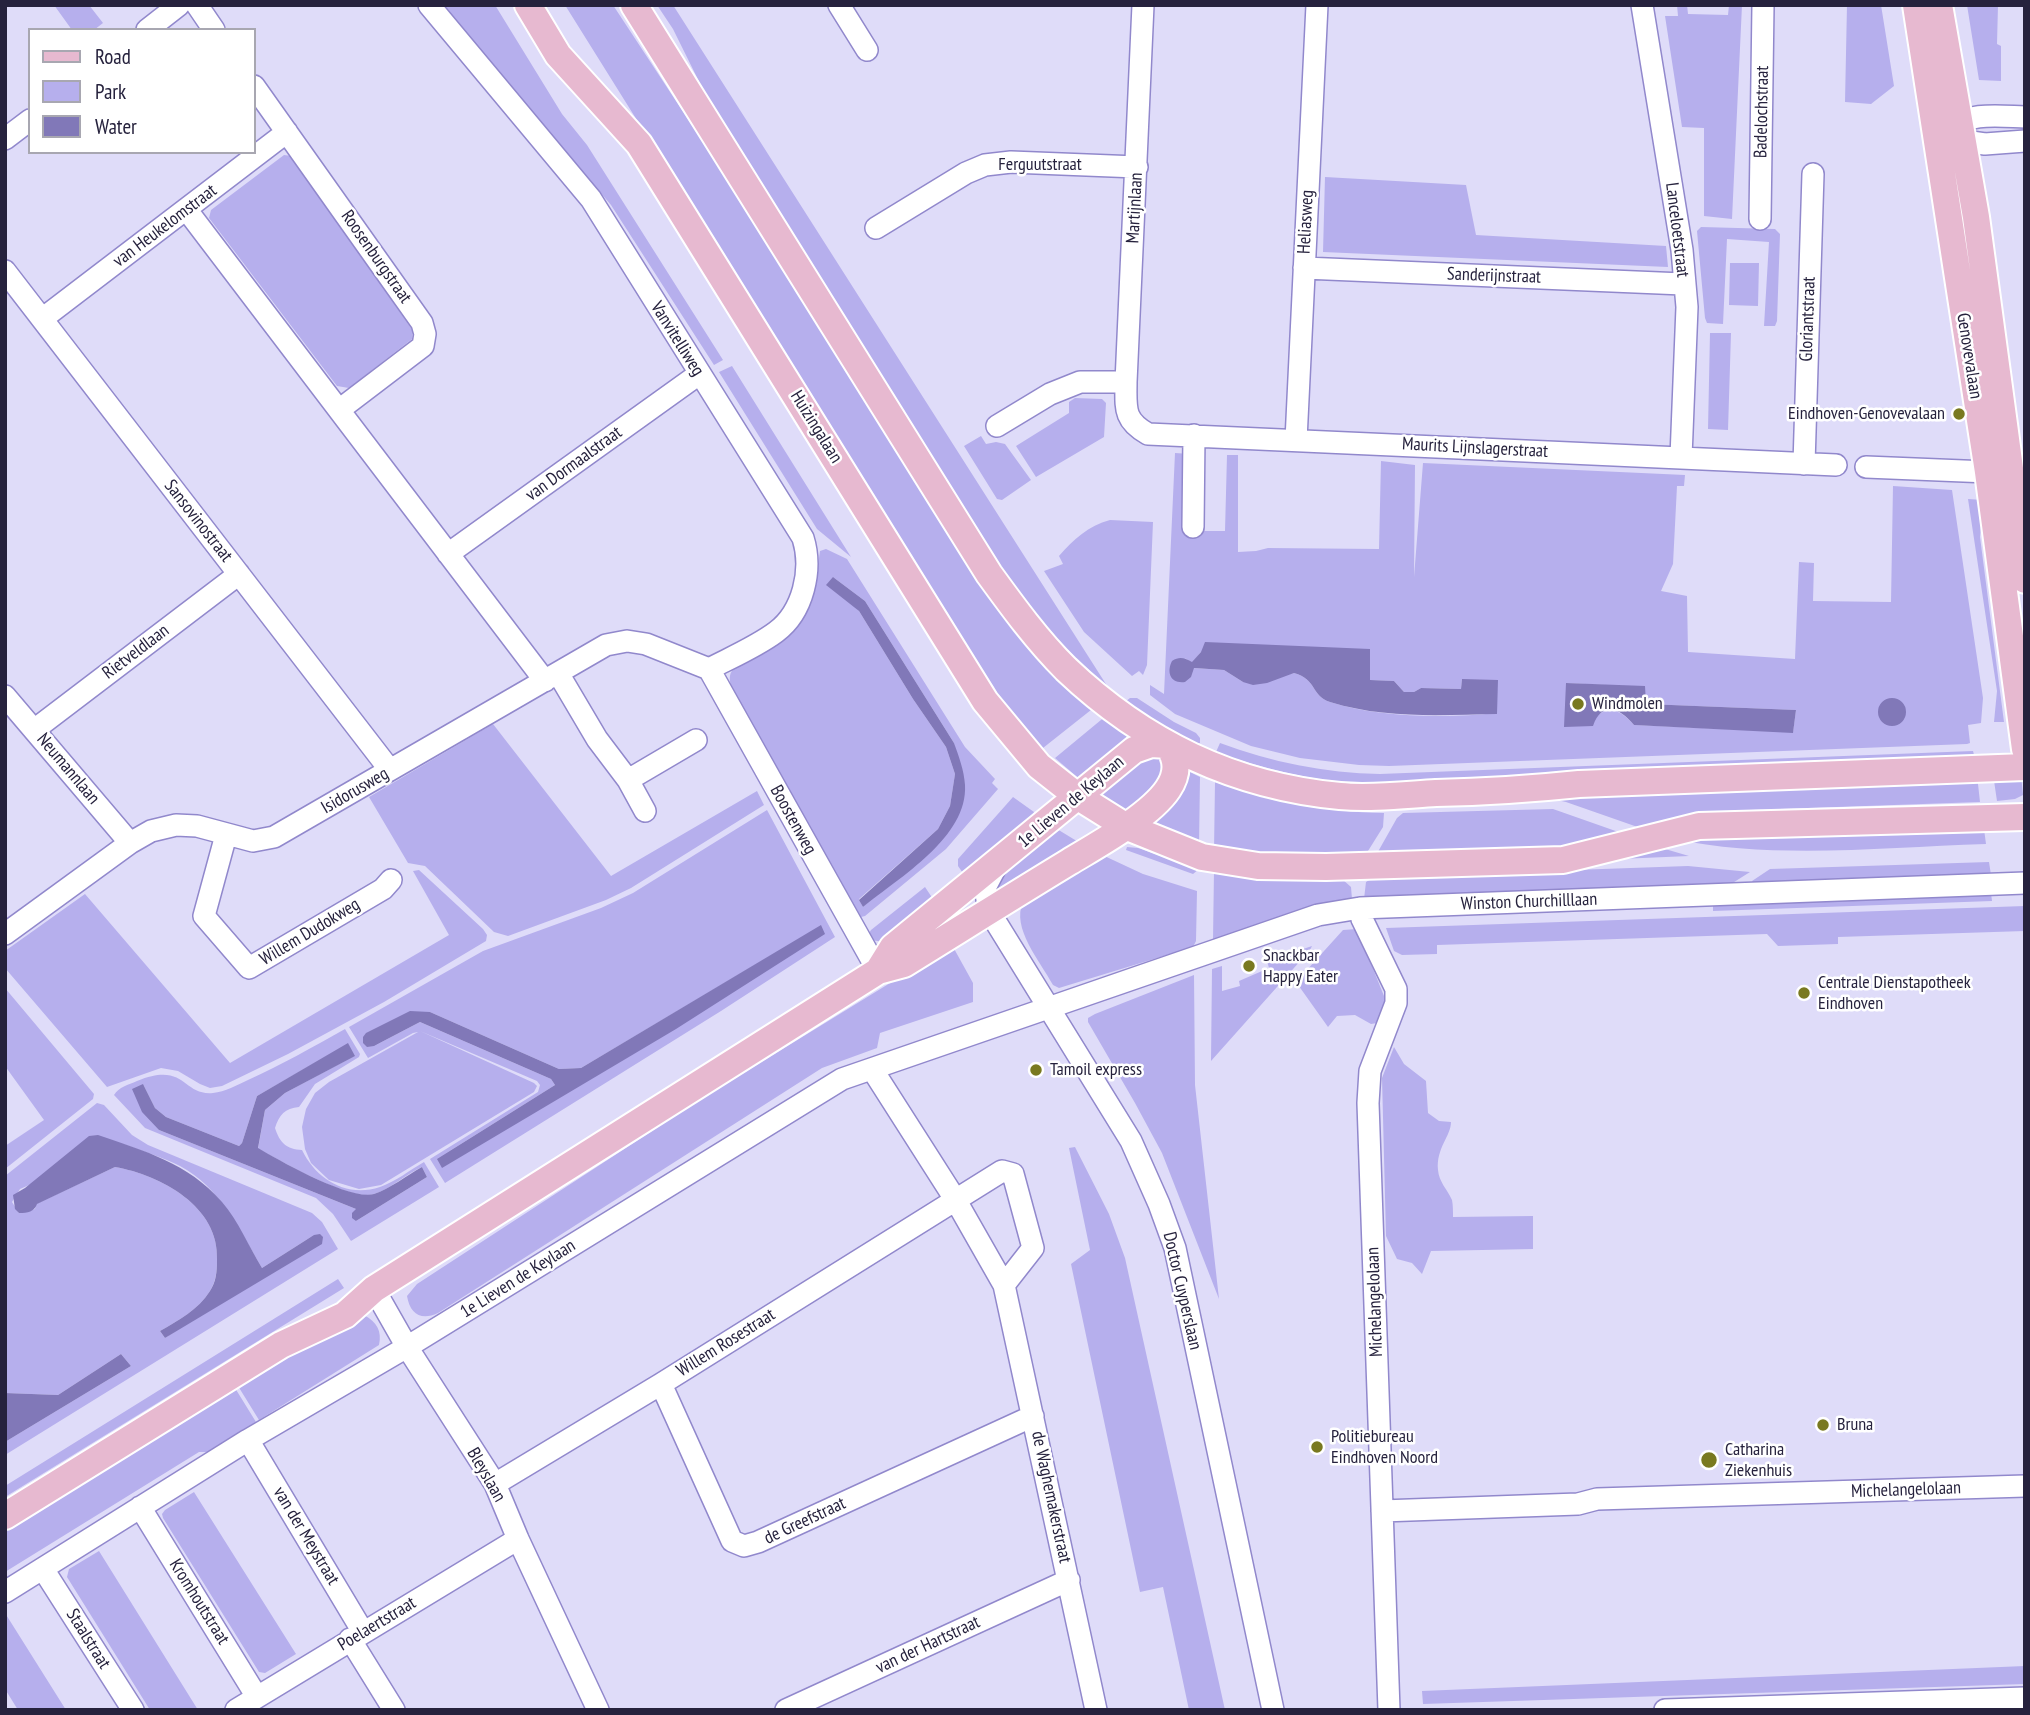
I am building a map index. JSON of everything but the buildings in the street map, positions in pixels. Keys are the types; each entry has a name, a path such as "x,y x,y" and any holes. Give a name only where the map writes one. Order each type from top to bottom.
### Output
{"main road":[{"name":"Huizingalaan","path":"528,5 558,55 639,144 985,701 1032,758 1077,796 1125,826"},
{"path":"634,5 989,574 1024,621 1066,668 1112,707 1168,745 1196,760 1283,788 1342,796 2025,767"},
{"name":"Genovevalaan","path":"1916,5 1964,131 1987,472 2025,749"},
{"name":"Genovevalaan","path":"1939,5 1952,89 1964,131 2025,580"},
{"name":"1e Lieven de Keylaan","path":"5,1516 281,1345 338,1301 374,1289 878,971 904,964 1125,826 1157,802 1174,778 1177,766 1175,755 1168,745 1151,744 1134,750 893,947 878,971"},
{"path":"1125,826 1202,857 1258,866 1314,867 1563,860 1699,826 2025,817"}],"street":[{"path":"150,28 179,5"},
{"path":"197,5 213,28"},
{"name":"Vanvitelliweg","path":"429,5 591,199 803,538 807,551 807,575 799,601 789,619 775,633 709,669"},
{"path":"839,5 867,50"},
{"name":"Martijnlaan","path":"1126,410 1143,5"},
{"name":"Heliasweg","path":"1296,440 1317,5"},
{"name":"Lanceloetstraat","path":"1642,5 1682,250 1687,307 1681,457"},
{"name":"Badelochstraat","path":"1760,219 1763,5"},
{"name":"Roosenburgstraat","path":"256,89 422,323 425,334 423,346 339,410"},
{"path":"1964,131 2025,117"},
{"path":"5,139 28,122"},
{"path":"1964,131 2025,141"},
{"name":"van Heukelomstraat","path":"42,319 287,132"},
{"name":"Ferguutstraat","path":"876,228 966,173 985,165 1011,162 1137,167"},
{"name":"Gloriantstraat","path":"1804,464 1813,174"},
{"path":"186,209 448,554 551,677 628,780 645,811"},
{"name":"Sanderijnstraat","path":"1304,268 1684,284"},
{"name":"Sansovinostraat","path":"5,271 390,770"},
{"name":"van Dormaalstraat","path":"448,554 699,374"},
{"path":"997,426 1050,394 1080,382 1126,382"},
{"name":"Maurits Lijnslagerstraat","path":"1126,410 1133,426 1148,434 1836,466"},
{"path":"1193,527 1194,435"},
{"path":"1866,467 1987,472"},
{"name":"Rietveldlaan","path":"34,730 239,574"},
{"name":"Isidorusweg","path":"5,934 130,843 151,831 176,825 197,825 253,841 274,838 606,645 627,640 646,644 709,669"},
{"name":"Boostenweg","path":"709,669 878,971"},
{"name":"Neumannlaan","path":"5,696 130,843"},
{"path":"628,780 696,740"},
{"name":"Willem Dudokweg","path":"226,835 204,916 249,968 383,889 391,880"},
{"path":"949,901 967,903 989,911 985,888 998,862"},
{"name":"Winston Churchilllaan","path":"1050,1007 1318,915 1360,908 2025,883"},
{"name":"Michelangelolaan","path":"1360,908 1367,931 1396,989 1396,1003 1370,1071 1368,1103 1389,1710"},
{"name":"Doctor Cuyperslaan","path":"989,911 1131,1141 1175,1248 1273,1710"},
{"name":"1e Lieven de Keylaan","path":"5,1592 248,1440 407,1347 842,1079 1050,1007"},
{"name":"de Waghemakerstraat","path":"872,1069 955,1199 1004,1285 1096,1710"},
{"path":"955,1199 1002,1171 1013,1174 1033,1248 1004,1285"},
{"name":"Willem Rosestraat","path":"495,1483 661,1384 955,1199"},
{"name":"Bleyslaan","path":"374,1289 407,1347 495,1483 518,1539 598,1710"},
{"name":"de Greefstraat","path":"661,1384 732,1541 744,1546 1033,1416"},
{"name":"van der Meystraat","path":"248,1440 357,1635 394,1710"},
{"name":"Michelangelolaan","path":"1382,1511 1578,1504 1597,1499 2025,1486"},
{"name":"Kromhoutstraat","path":"141,1507 257,1697"},
{"name":"Poelaertstraat","path":"236,1710 518,1539"},
{"name":"Staalstraat","path":"43,1569 133,1710"},
{"name":"van der Hartstraat","path":"786,1710 1069,1580"},
{"path":"1665,1710 2025,1698"}],"green space":[{"path":"54,5 89,5 103,23 97,28 71,28"},
{"path":"441,5 495,5 562,114 587,145 723,360 714,365 611,205"},
{"path":"565,5 613,5 800,290 1096,706 1043,748 1003,706"},
{"path":"657,5 673,5 1111,692 1028,610 725,134 673,29"},
{"path":"1677,5 1687,5 1688,14 1728,15 1729,5 1742,5 1732,219 1704,216 1704,128 1682,127 1665,16 1678,16"},
{"path":"1847,5 1881,5 1894,86 1871,104 1845,102"},
{"path":"1967,5 1998,5 1997,44 2001,46 2001,81 1979,80"},
{"path":"284,155 292,156 413,331 412,339 349,388 337,386 209,218 211,210"},
{"path":"1325,177 1466,185 1476,235 1666,246 1668,267 1323,252"},
{"path":"1701,227 1775,229 1780,234 1775,326 1764,326 1769,242 1727,239 1723,324 1707,323 1697,231"},
{"path":"1730,263 1759,263 1758,306 1729,305"},
{"path":"1710,333 1731,333 1728,430 1708,429"},
{"path":"732,366 851,557 817,529 719,372"},
{"path":"1075,398 1102,399 1106,403 1104,437 1036,477 1016,446 1069,413 1069,402"},
{"path":"981,436 986,444 1005,444 1031,480 1002,500 997,499 964,446"},
{"path":"1175,453 1190,454 1192,531 1225,531 1227,455 1238,455 1238,552 1268,548 1379,549 1381,461 1415,465 1414,577 1423,463 1685,475 1684,486 1677,486 1673,564 1661,591 1687,596 1688,652 1795,659 1799,562 1814,563 1813,601 1891,602 1893,486 1952,490 1983,698 1981,723 1968,725 1970,743 1967,744 1389,766 1300,758 1251,746 1175,714 1150,695 1150,685 1164,694","holes":["1370,649 1370,680 1394,681 1404,692 1414,692 1421,688 1461,689 1462,679 1497,713 1435,716 1370,711 1330,702 1320,696 1307,679 1294,673 1243,682 1224,670 1193,668 1185,658 1192,663 1201,652","1566,683 1645,687 1645,704 1796,710 1793,732 1634,725 1626,717 1612,710 1597,716"]},
{"path":"1968,499 1983,500 1980,537 2004,722 1994,722 1997,691"},
{"path":"1110,520 1153,522 1147,665 1143,675 1139,671 1132,676 1084,632 1044,571 1063,564 1059,556 1070,544 1095,526"},
{"path":"826,549 847,559 965,747 995,779 992,783 998,789 946,849 861,917 730,680 735,667 773,644 797,623 811,595 820,551","holes":["833,577 865,601 954,743 962,806 863,907 859,899 938,829 950,806 955,774 946,747 859,611"]},
{"path":"1130,698 1137,698 1196,733 1200,743 1196,744 1156,723 1125,702"},
{"path":"1107,715 1140,738 1083,782 1055,758"},
{"path":"493,724 611,876 757,791 764,805 631,888 606,900 508,936 494,932 425,866 408,863 369,797"},
{"path":"1220,743 1298,765 1380,774 1973,751 1975,758 1368,785 1310,778 1253,764 1216,752"},
{"path":"1149,753 1163,759 1163,785 1120,816 1093,788"},
{"path":"1186,770 1200,777 1199,846 1143,819"},
{"path":"1993,774 2021,775 2023,795 1997,801"},
{"path":"1977,775 1980,802 1751,810 1649,831 1552,799 1574,790"},
{"path":"1215,782 1298,804 1384,813 1383,827 1363,859 1214,851"},
{"path":"1013,797 1034,812 1033,817 965,876 958,866 958,859"},
{"path":"1553,809 1627,835 1584,849 1375,857 1397,818 1403,813"},
{"path":"767,810 835,937 445,1183 430,1159 538,1092 540,1085 537,1081 420,1031 534,1083 537,1086 534,1092 381,1185 359,1189 329,1180 311,1163 305,1149 302,1127 306,1109 315,1093 329,1082 418,1032 368,1058 349,1027 483,951 601,908 633,893","holes":["821,926 437,1159 555,1085 551,1079 420,1022 374,1046 430,1012 559,1069 581,1068"]},
{"path":"1057,829 1080,843 998,896 990,887 995,879"},
{"path":"1984,829 1986,844 1869,849 1790,851 1673,839"},
{"path":"1648,844 1689,856 1596,860"},
{"path":"1127,847 1138,848 1199,869 1193,874 1126,850"},
{"path":"1098,853 1143,874 1197,891 1196,941 1193,947 1059,988 1053,985 1029,944 1020,912 1023,902"},
{"path":"1989,862 1991,875 1752,881 1770,869"},
{"path":"1688,866 1750,872 1731,884 1364,899 1366,882 1374,877"},
{"path":"419,870 483,929 487,935 486,941 384,1002 222,1086 210,1088 178,1071 161,1068 107,1087 5,968 5,951 85,894 230,1063 449,935 413,871"},
{"path":"1214,871 1272,880 1342,879 1351,887 1352,899 1311,907 1213,940"},
{"path":"925,887 935,902 884,942 871,940 868,935 871,930"},
{"path":"1991,893 1992,901 1713,911 1713,905 1739,901"},
{"path":"2025,906 2025,931 1838,937 1838,944 1778,946 1767,934 1437,945 1437,954 1402,955 1394,951 1386,928"},
{"path":"1357,929 1384,996 1384,1004 1377,1023 1371,1024 1355,1015 1337,1016 1328,1027 1296,982 1343,930"},
{"path":"952,945 973,983 973,1002 880,1033 877,1048 822,1068 438,1313 422,1316 411,1307 407,1296 417,1284 698,1101"},
{"path":"1312,946 1211,1061 1212,969 1222,966 1222,991 1240,986 1239,981 1269,968 1267,961"},
{"path":"1194,975 1195,1085 1219,1299 1162,1153 1088,1022 1088,1018 1095,1014"},
{"path":"5,988 94,1094 93,1099 5,1169 5,1146 44,1120 5,1066"},
{"path":"345,1029 360,1054 359,1057 315,1084 299,1107 283,1113 275,1128 279,1138 288,1147 302,1150 315,1170 344,1188 367,1190 380,1187 424,1162 439,1187 351,1241 333,1214 316,1198 145,1128 114,1095 121,1088 137,1081 165,1075 203,1093 222,1091 273,1068","holes":["348,1044 354,1056 285,1093 265,1110 258,1149 316,1179 363,1195 380,1192 422,1167 427,1177 356,1221 356,1209 159,1130 143,1084 155,1108 166,1117 239,1146 257,1096"]},
{"path":"1394,1047 1404,1064 1426,1081 1428,1113 1439,1121 1451,1122 1439,1155 1438,1170 1452,1200 1453,1217 1533,1216 1533,1249 1431,1251 1422,1274 1412,1263 1397,1259 1386,1236 1382,1078"},
{"path":"97,1103 104,1105 132,1135 148,1145 312,1213 322,1222 338,1249 5,1455 5,1442 131,1366 121,1354 58,1395 5,1393 5,1176","holes":["123,1144 180,1166 207,1186 228,1211 262,1268 314,1235 165,1338 160,1331 200,1304 215,1280 215,1241 209,1224 198,1209 168,1186 151,1177 115,1167 36,1204 35,1209 19,1213 12,1202 20,1189"]},
{"path":"1075,1147 1109,1214 1125,1258 1225,1710 1189,1710 1163,1587 1140,1592 1071,1264 1090,1250 1069,1148"},
{"path":"338,1279 344,1288 5,1497 5,1486"},
{"path":"364,1315 378,1327 379,1345 259,1420 238,1386 344,1320"},
{"path":"235,1388 256,1422 209,1452 199,1452 5,1572 5,1530"},
{"path":"194,1492 296,1654 265,1673 259,1672 163,1518 165,1510"},
{"path":"99,1551 198,1710 150,1710 67,1577 69,1569"},
{"path":"5,1613 66,1710 18,1710 5,1689"},
{"path":"2025,1666 2025,1684 1423,1704 1422,1691"}],"water":[{"path":"833,577 865,601 954,743 965,785 963,804 956,822 944,839 912,869 863,907 859,900 938,829 950,806 955,774 946,747 859,611 826,585"},
{"path":"1205,642 1370,649 1370,680 1394,681 1404,692 1414,692 1421,688 1461,689 1462,679 1498,680 1497,714 1392,714 1351,707 1324,699 1307,679 1294,673 1253,685 1224,670 1194,668 1191,677 1185,682 1173,679 1170,670 1172,661 1182,658 1192,662"},
{"path":"1566,683 1645,686 1646,704 1796,710 1793,733 1634,725 1623,714 1612,709 1601,712 1593,726 1564,727"},
{"path":"1892,698 1902,702 1906,712 1902,722 1892,726 1882,722 1878,712 1882,702"},
{"path":"821,925 825,934 676,1029 442,1168 437,1159 555,1085 551,1079 420,1022 374,1046 367,1047 363,1043 366,1033 410,1011 430,1012 559,1069 581,1068"},
{"path":"348,1043 355,1056 285,1093 265,1110 258,1148 333,1186 363,1195 380,1192 422,1167 427,1177 356,1221 352,1218 352,1213 356,1209 159,1130 142,1112 132,1089 143,1084 155,1108 166,1117 239,1146 257,1096"},
{"path":"98,1135 165,1160 209,1188 233,1217 262,1268 314,1235 320,1234 323,1237 322,1244 165,1338 160,1331 200,1304 215,1280 215,1241 209,1224 198,1209 168,1186 151,1177 115,1167 37,1204 30,1212 19,1213 15,1209 13,1195 89,1136"},
{"path":"121,1354 131,1366 5,1442 5,1393 58,1395"}],"place":[{"name":"Eindhoven-Genovevalaan","path":"1959,414"},
{"name":"Windmolen","path":"1578,704"},
{"name":"Snackbar Happy Eater","path":"1249,966"},
{"name":"Centrale Dienstapotheek Eindhoven","path":"1804,993"},
{"name":"Tamoil express","path":"1036,1070"},
{"name":"Bruna","path":"1823,1425"},
{"name":"Politiebureau Eindhoven Noord","path":"1317,1447"},
{"name":"Catharina Ziekenhuis","path":"1709,1460"}]}
